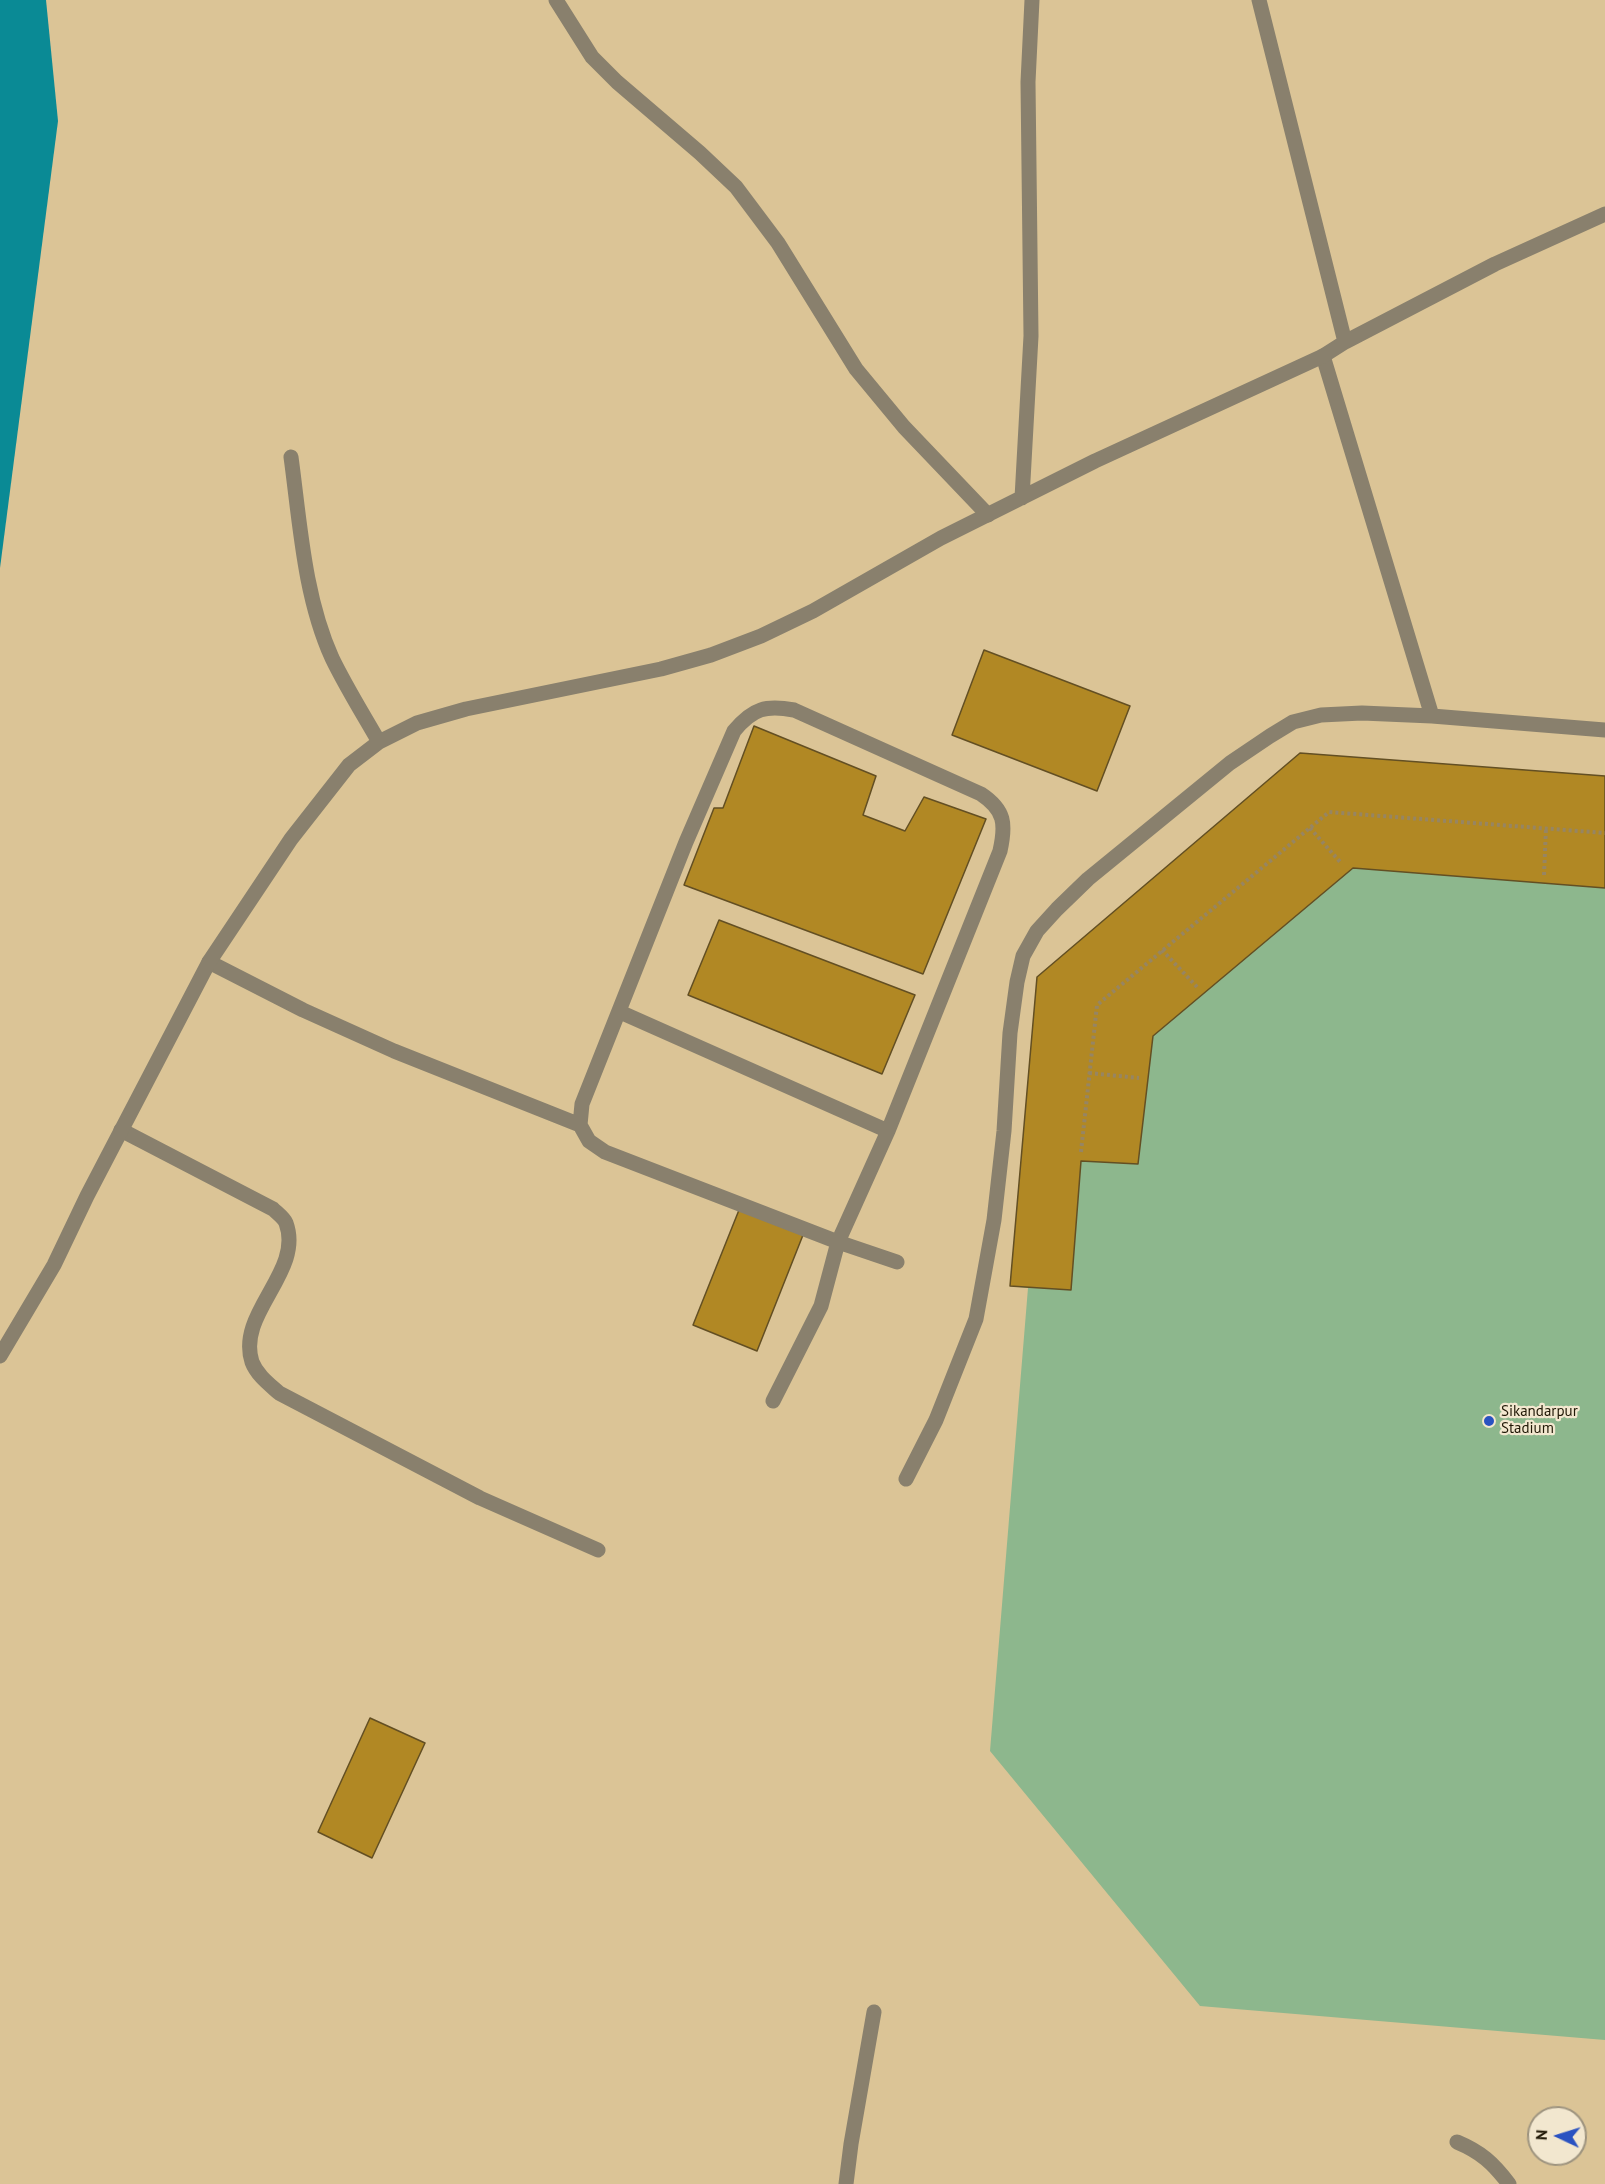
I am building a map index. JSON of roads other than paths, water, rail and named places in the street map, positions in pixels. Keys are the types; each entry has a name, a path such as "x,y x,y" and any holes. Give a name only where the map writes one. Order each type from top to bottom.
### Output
{"street":[{"path":"556,0 592,57 617,82 736,187 778,243 856,369 904,427 988,515"},
{"path":"1022,498 1031,336 1028,82 1032,0"},
{"path":"1259,0 1345,342"},
{"path":"0,1356 54,1265 121,1130 209,962 291,839 349,765 379,741 417,723 466,709 637,674 711,656 761,636 813,611 941,538 1095,461 1323,356 1345,342 1495,264 1605,214"},
{"path":"1323,356 1432,716"},
{"path":"291,457 307,571 318,618 332,657 379,741"},
{"path":"773,1401 821,1306 838,1242 888,1131 1000,851 1004,832 1002,816 994,803 981,794 794,710 777,707 760,709 744,718 734,731 686,842 590,1083 582,1104 580,1125 589,1141 605,1152 838,1242 897,1262"},
{"path":"906,1479 936,1420 976,1319 998,1191 1013,1006 1023,956 1037,931 1057,909 1088,879 1230,763 1293,722 1321,715 1362,713 1432,716 1605,730"},
{"path":"209,962 303,1010 394,1051 580,1125"},
{"path":"620,1012 888,1131"},
{"path":"121,1130 273,1209 285,1221 288,1239 286,1257 254,1326 248,1346 253,1364 262,1377 279,1393 470,1493 598,1550"},
{"path":"846,2184 850,2144 874,2012"},
{"path":"1457,2142 1475,2150 1494,2165 1509,2184"}],"water":[{"path":"0,0 46,0 58,121 0,568"}],"place":[{"name":"Sikandarpur Stadium","path":"1489,1421"}]}
